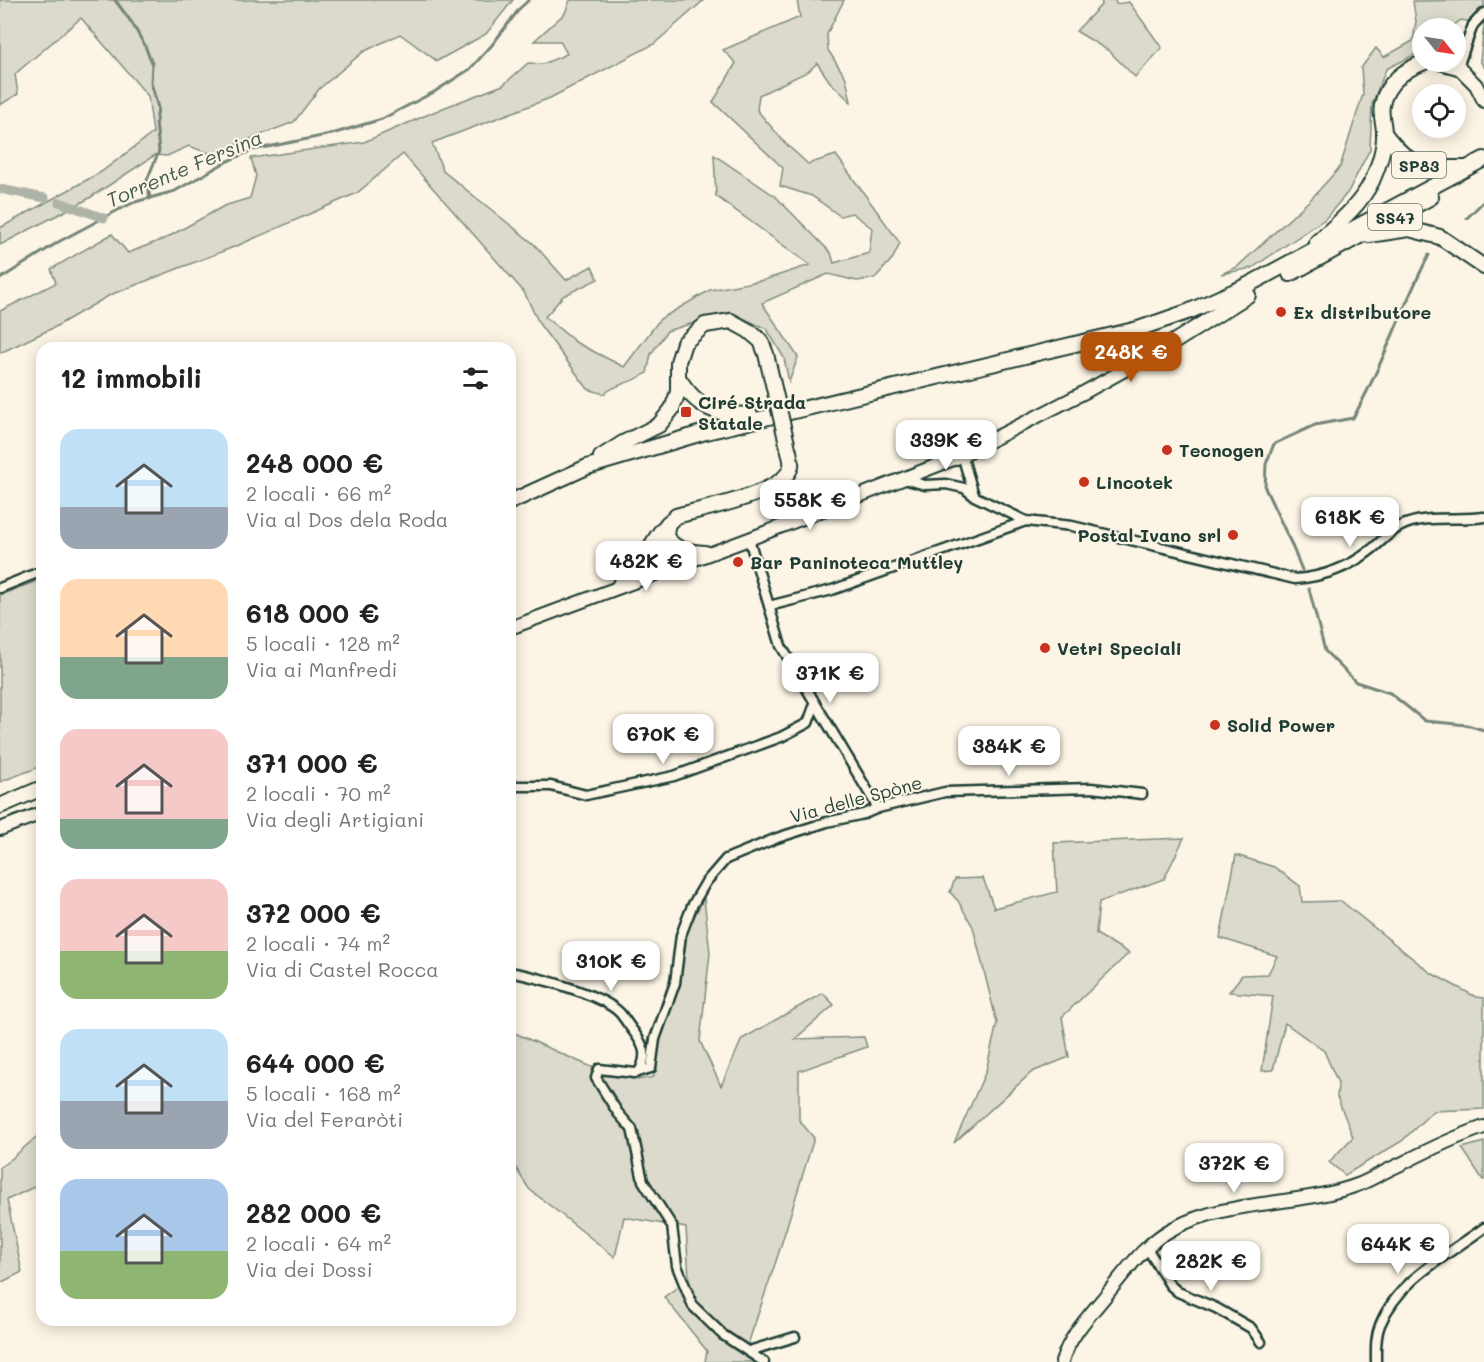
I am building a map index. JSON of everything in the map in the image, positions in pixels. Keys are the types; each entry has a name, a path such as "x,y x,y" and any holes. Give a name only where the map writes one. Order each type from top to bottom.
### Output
{"highway":[{"name":"SP83","path":"1412,69 1400,75 1389,87 1382,105 1384,133 1399,153 1419,165 1435,168 1466,168"},
{"path":"1297,260 1359,203 1372,180 1384,133"},
{"name":"SS47","path":"516,499 587,467 619,456 769,416 1138,329 1217,300 1297,260 1484,159"},
{"name":"SS47","path":"516,506 561,484 625,458 809,412 1138,338 1190,321 1361,236 1484,168"},
{"path":"1361,236 1409,229 1440,237 1484,267"},
{"path":"1166,347 1248,294"},
{"path":"587,467 623,442 659,425 672,409 678,392 678,362 684,343 705,325 731,321 761,340 789,452 791,466 784,479 765,491 676,516 668,523 661,537 639,565 619,586"},
{"path":"679,379 689,396 705,407 734,415 769,416"},
{"path":"661,537 685,551 705,554"},
{"path":"661,537 669,549 668,560 662,570"},
{"path":"0,799 36,784"},
{"path":"0,806 36,791"}],"main road":[{"path":"1463,72 1476,85 1484,101"},
{"path":"516,626 749,539 962,455 1083,393 1166,347"},
{"path":"0,830 36,815"},
{"path":"1062,1362 1064,1352 1075,1334 1130,1265 1173,1228 1211,1213 1307,1198 1359,1184 1453,1138 1484,1127"}],"street":[{"path":"1466,45 1473,25 1484,13"},
{"path":"962,455 974,496"},
{"path":"903,478 925,485 946,484 964,488 974,496 1026,521 1072,526 1295,579 1308,578 1345,567 1369,551 1396,528 1412,521 1484,518"},
{"path":"769,606 832,590 1026,521"},
{"path":"749,539 781,646 878,808"},
{"path":"0,588 36,573"},
{"path":"516,786 551,786 586,795 674,776 808,723 814,704"},
{"name":"Via delle Spòne","path":"640,1070 651,1068 655,1039 675,983 681,935 706,882 726,859 777,838 826,822 945,792 1091,788 1142,794"},
{"path":"516,973 537,977 590,996 618,1011 644,1047 645,1059 640,1070 635,1073 599,1069 596,1078 618,1113 632,1129 643,1181 672,1226 677,1266 693,1306 723,1335 764,1362"},
{"path":"1376,1362 1379,1327 1404,1286 1484,1228"},
{"path":"1147,1248 1170,1285 1178,1292 1216,1308 1251,1328 1262,1342"},
{"path":"748,1351 795,1337"}],"shaded area":[{"path":"0,0 513,0 486,34 437,61 400,34 363,52 319,89 294,122 211,154 189,146 167,156 155,155 88,199 0,245 0,228 101,172 153,133 148,96 81,18 15,74 18,94 0,105"},
{"path":"570,0 704,0 654,44 550,98 432,143 443,171 534,244 566,280 592,266 598,279 563,296 545,317 577,343 624,367 660,319 710,290 764,280 810,265 716,196 714,155 775,196 831,253 834,263 869,253 872,228 852,213 840,216 812,196 780,186 783,168 713,102 736,63 723,50 800,17 797,0 844,0 827,34 828,50 846,78 851,102 830,82 817,63 809,71 759,95 757,110 785,143 808,164 836,155 900,243 893,258 875,278 857,281 828,274 762,303 798,357 789,382 784,358 767,329 730,312 667,331 651,354 647,373 642,376 614,387 604,394 588,389 540,325 524,292 403,154 357,193 239,245 110,295 55,327 0,353 0,311 56,283 51,269 112,234 128,253 166,238 224,206 250,198 256,176 251,158 364,142 503,85 528,63 543,64 567,54 560,41 534,41 565,13"},
{"path":"1101,0 1115,0 1116,4 1129,2 1162,48 1135,77 1109,51 1076,31 1102,4"},
{"path":"1484,0 1484,24 1466,21 1466,18 1416,18 1413,1"},
{"path":"1484,24 1484,67 1480,61"},
{"path":"1412,42 1412,56 1386,69 1372,104 1370,149 1348,192 1325,219 1252,268 1221,274 1237,267 1311,199 1340,167 1363,94 1361,68 1376,48 1384,57"},
{"path":"36,581 36,768 0,782 0,595"},
{"path":"1184,838 1164,879 1099,902 1096,934 1129,953 1062,1017 1069,1057 1032,1072 954,1143 986,1071 997,1023 973,927 950,892 955,879 983,878 994,908 1057,892 1054,843"},
{"path":"1236,855 1274,867 1300,886 1302,902 1341,901 1431,973 1476,997 1484,998 1484,1109 1433,1111 1402,1141 1345,1175 1329,1162 1353,1137 1337,1097 1338,1083 1324,1051 1285,1023 1273,1070 1262,1071 1273,996 1229,992 1242,975 1268,974 1277,956 1220,938"},
{"path":"704,898 710,953 700,1041 721,1086 742,1039 823,993 834,1005 795,1039 864,1037 867,1047 799,1071 799,1120 814,1138 745,1353 758,1362 705,1362 707,1351 664,1297 689,1279 686,1228 624,1217 615,1257 529,1189 516,1168 516,1034 605,1073 637,1080 654,1077 648,1041 688,929"},
{"path":"36,1137 36,1186 7,1200 22,1272 0,1283 0,1167"},
{"path":"1484,1142 1484,1180 1483,1180 1462,1148"}],"waterway":[{"path":"115,0 132,23 152,63 151,83 158,108 156,122 159,151 147,180 150,199"},
{"name":"Torrente Fersina","path":"0,279 60,241 120,209 135,202 175,191 226,162 253,150 332,134 382,119 434,92 470,69 529,0"},
{"path":"0,189 45,198"},
{"path":"59,202 104,218"},
{"path":"1467,218 1483,202"},
{"path":"1302,570 1265,488 1266,464 1274,444 1315,425 1353,418 1374,378 1429,255"},
{"path":"1309,589 1325,651 1356,682 1390,693 1425,721 1467,725 1484,730"}],"place":[{"name":"Ex distributore","path":"1281,312"},
{"name":"Ciré Strada Statale","path":"686,412"},
{"name":"Tecnogen","path":"1167,450"},
{"name":"Lincotek","path":"1084,482"},
{"name":"Postal Ivano srl","path":"1233,535"},
{"name":"Bar Paninoteca Muttley","path":"738,562"},
{"name":"Vetri Speciali","path":"1045,648"},
{"name":"Solid Power","path":"1215,725"}]}
